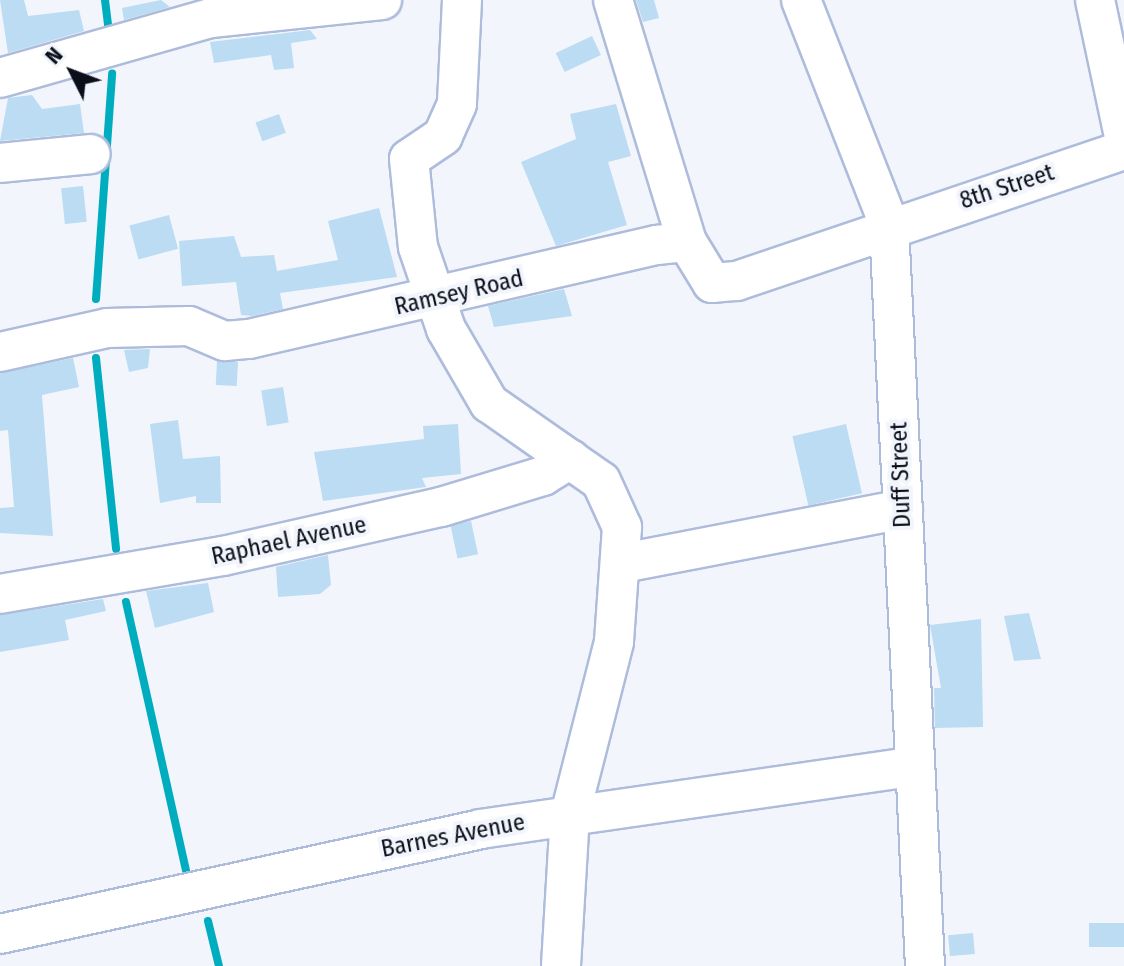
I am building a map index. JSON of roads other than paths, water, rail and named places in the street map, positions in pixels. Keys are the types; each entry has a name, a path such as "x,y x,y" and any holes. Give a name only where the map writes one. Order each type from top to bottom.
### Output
{"street":[{"path":"0,78 211,18 382,0"},
{"path":"462,0 457,104 443,136 409,159 410,204 434,298 489,403 570,459 609,491 622,527 623,563 614,642 570,814 561,966"},
{"path":"613,0 687,242 712,283 775,269 889,225"},
{"name":"Duff Street","path":"801,0 889,225 903,509 910,767 925,966"},
{"path":"1095,0 1124,136"},
{"name":"8th Street","path":"889,225 1124,150"},
{"path":"0,163 91,154"},
{"name":"Ramsey Road","path":"0,352 107,328 189,326 225,341 249,339 687,242"},
{"name":"Raphael Avenue","path":"0,594 223,556 441,507 543,476 570,459"},
{"path":"623,563 903,509"},
{"name":"Barnes Avenue","path":"0,934 570,814 910,767"}],"waterway":[{"path":"105,0 109,33"},
{"path":"96,299 112,74"},
{"path":"96,358 116,549"},
{"path":"126,602 186,870"},
{"path":"208,921 219,966"}]}
